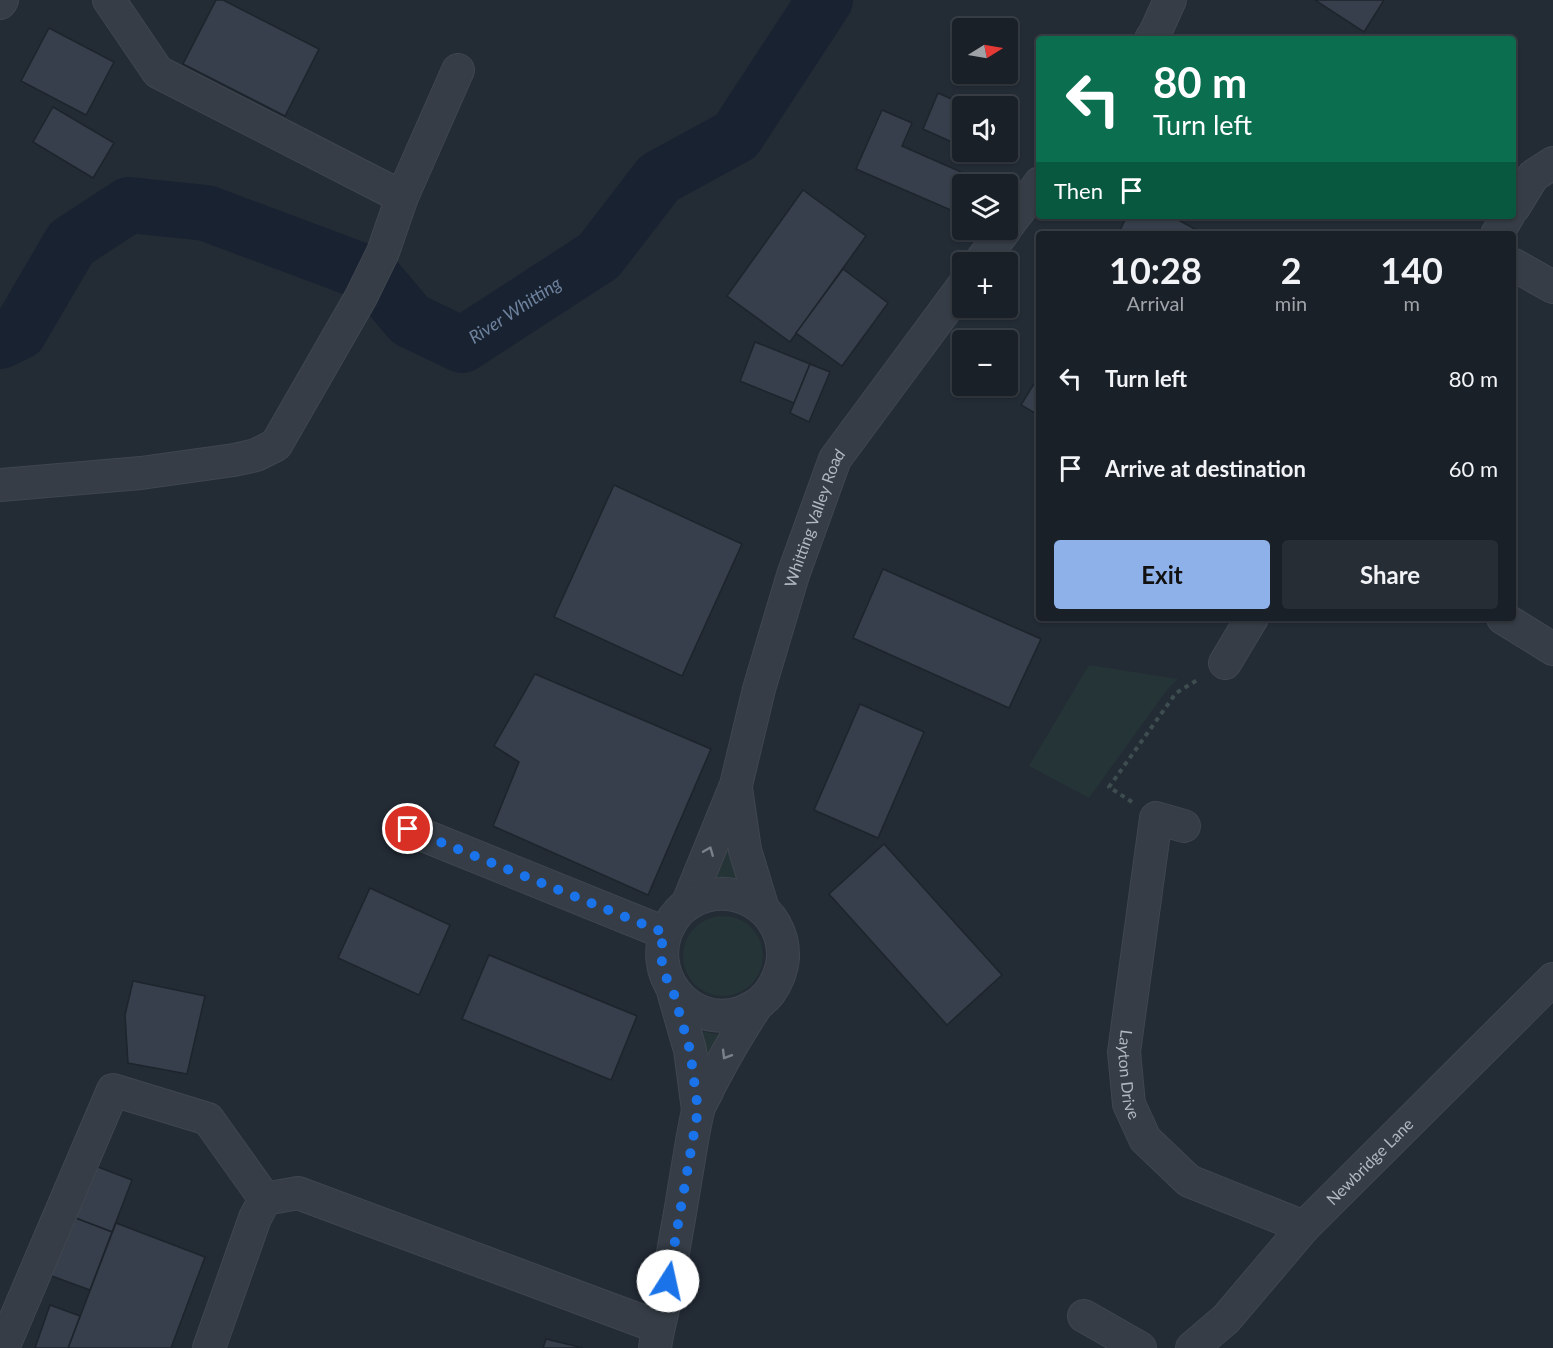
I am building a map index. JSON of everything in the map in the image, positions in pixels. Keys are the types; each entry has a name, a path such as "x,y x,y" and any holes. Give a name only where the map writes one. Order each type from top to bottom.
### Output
{"street":[{"path":"109,0 158,72 402,196"},
{"path":"1153,36 1170,0"},
{"path":"0,485 153,472 234,460 256,455 276,445 361,297 383,252 402,196 458,70"},
{"path":"1516,204 1533,176 1553,163"},
{"path":"1018,212 1036,188"},
{"path":"988,252 997,240"},
{"path":"1516,265 1553,287"},
{"name":"Whitting Valley Road","path":"687,905 736,785 759,689 793,575 835,459 952,301"},
{"path":"1225,663 1250,621"},
{"path":"1508,621 1553,649"},
{"name":"Whitting Valley Road","path":"656,1338 665,1300 698,1110 720,1066 756,1005 770,993 779,977 783,959 782,941 775,923 764,909 745,850 736,785"},
{"name":"Layton Drive","path":"1170,822 1124,1052 1129,1104 1145,1140 1189,1180 1304,1227"},
{"path":"408,829 665,933"},
{"name":"Whitting Valley Road","path":"698,1110 690,1050 673,991 662,963 661,947 665,933 674,917 687,905 705,896 726,893 746,898 764,909"},
{"name":"Newbridge Lane","path":"1192,1348 1226,1319 1304,1227 1553,979"},
{"path":"673,991 686,1004 703,1012 721,1015 740,1013 756,1005"},
{"path":"3,1348 113,1090 208,1119 265,1199"},
{"path":"265,1199 298,1193 656,1338"},
{"path":"209,1348 255,1218 265,1199"},
{"path":"1084,1316 1140,1348"}],"path":[{"path":"1170,822 1109,787 1176,693 1225,663"}],"shaded area":[{"path":"1089,665 1178,679 1166,691 1089,798 1029,766"},
{"path":"733,829 744,882 708,882"},
{"path":"715,916 731,916 752,927 763,948 763,964 752,985 731,996 715,996 701,990 689,978 683,964 683,948 689,934 701,922"},
{"path":"695,1029 727,1035 704,1076"}],"building":[{"path":"216,0 223,0 319,49 285,116 183,64"},
{"path":"1315,0 1384,0 1364,32"},
{"path":"49,28 114,62 86,115 21,81"},
{"path":"938,93 952,99 952,142 923,129"},
{"path":"53,107 114,143 93,178 33,142"},
{"path":"882,110 912,123 902,146 966,174 952,174 952,211 856,169"},
{"path":"803,190 866,236 790,342 727,296"},
{"path":"1126,219 1176,219 1198,231 1120,231"},
{"path":"843,269 888,303 842,366 796,333"},
{"path":"755,342 810,364 794,403 740,381"},
{"path":"810,364 830,372 809,422 790,413"},
{"path":"1036,381 1036,414 1021,405"},
{"path":"614,485 742,544 682,676 554,617"},
{"path":"883,569 1041,639 1009,708 853,638"},
{"path":"535,674 711,749 648,895 493,826 519,762 494,746"},
{"path":"860,704 924,732 878,838 814,810"},
{"path":"884,844 1002,975 947,1025 829,894"},
{"path":"370,888 450,925 419,995 338,958"},
{"path":"489,955 637,1016 611,1080 462,1019"},
{"path":"133,981 205,996 187,1074 128,1063 125,1015"},
{"path":"85,1162 132,1180 112,1232 65,1214"},
{"path":"65,1214 112,1232 90,1290 49,1275"},
{"path":"116,1223 205,1257 171,1348 68,1348"},
{"path":"50,1305 80,1316 68,1348 35,1348"},
{"path":"546,1339 583,1348 543,1348"}],"waterway":[{"name":"River Whitting","path":"0,341 19,332 71,243 129,205 206,213 372,275 410,320 462,345 599,256 659,178 736,136 825,0"}],"route":[{"path":"408,829 665,933 661,947 662,963 673,991 690,1050 698,1110 668,1281"}]}
